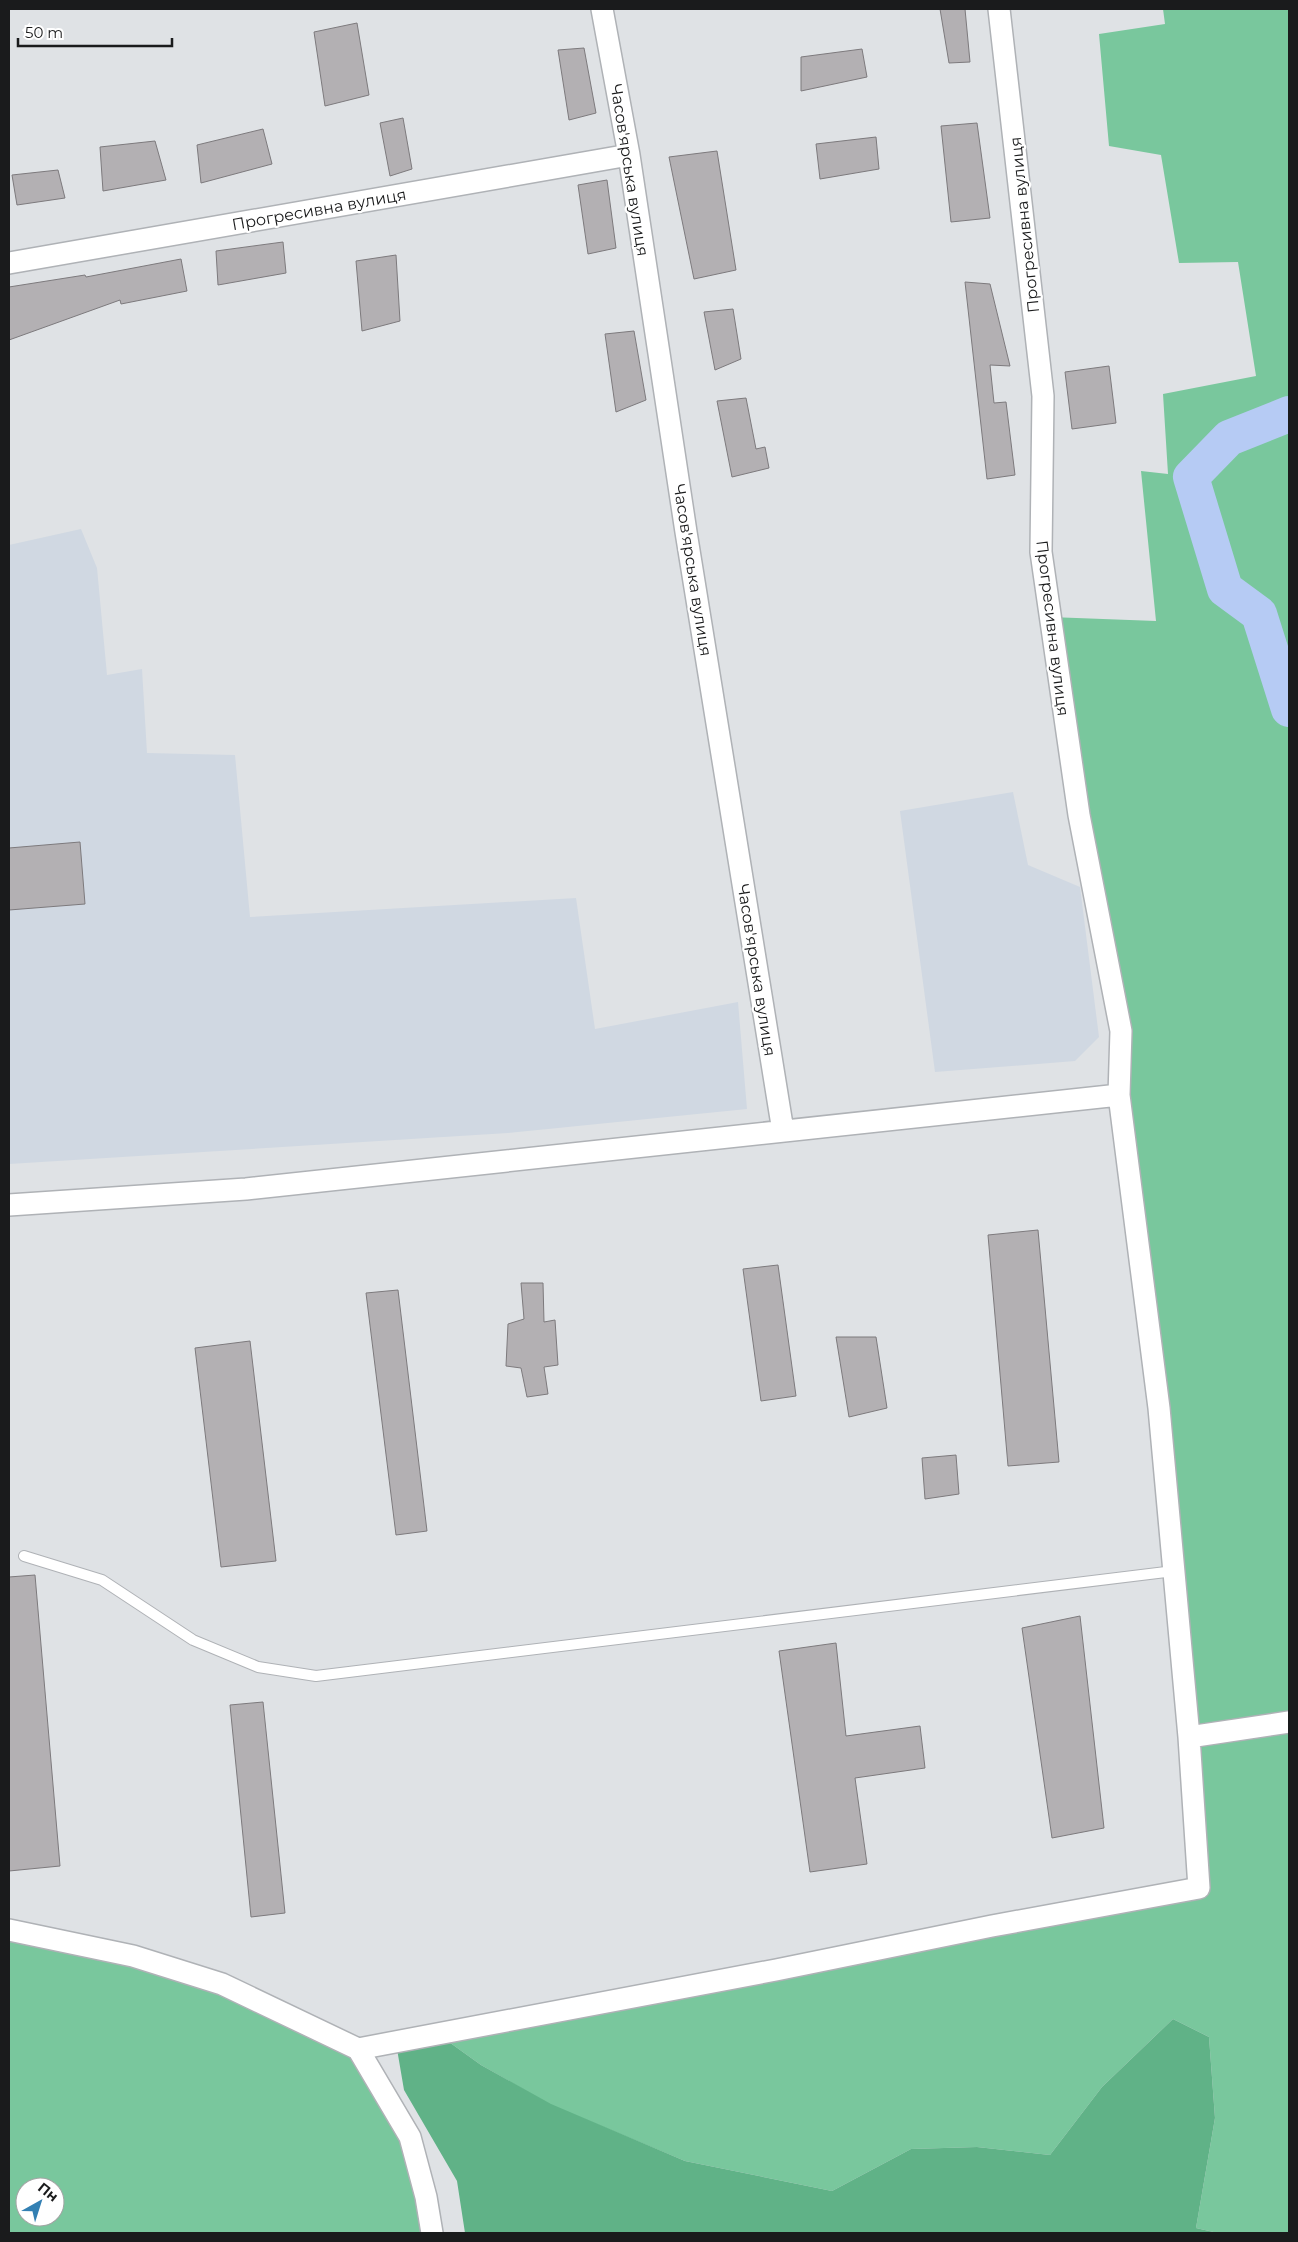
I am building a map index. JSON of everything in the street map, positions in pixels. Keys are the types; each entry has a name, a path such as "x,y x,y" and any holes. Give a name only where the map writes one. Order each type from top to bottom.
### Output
{"street":[{"name":"Часов'ярська вулиця","path":"602,9 629,155 686,532 783,1132"},
{"name":"Прогресивна вулиця","path":"358,2048 1199,1888 1189,1737 1159,1408 1119,1095 1121,1031 1079,815 1041,552 1043,396 999,9"},
{"name":"Прогресивна вулиця","path":"9,263 629,155"},
{"path":"9,1205 246,1189 1119,1095"},
{"path":"1189,1737 1289,1722"},
{"path":"9,1930 133,1956 222,1984 358,2048 410,2137 426,2197 432,2233"}],"lane":[{"path":"24,1556 102,1580 193,1640 258,1668 316,1676 1174,1571"}],"shaded area":[{"path":"81,529 97,568 107,675 142,669 147,753 235,755 250,917 576,898 595,1029 738,1002 747,1109 508,1133 9,1164 9,545"},
{"path":"1013,792 1028,865 1080,887 1099,1037 1075,1061 935,1072 900,811"}],"green space":[{"path":"1163,9 1289,9 1289,2233 1218,2233 1196,2228 1215,2118 1209,2037 1173,2019 1102,2087 1050,2155 977,2147 911,2149 832,2191 685,2161 551,2105 481,2065 442,2037 1199,1888 1121,1031 1050,617 1156,621 1141,471 1168,474 1163,394 1256,376 1238,262 1179,263 1161,155 1109,146 1099,34 1165,24"},
{"path":"9,1930 133,1956 358,2049 410,2137 432,2233 9,2233"},
{"path":"1173,2019 1209,2037 1215,2118 1196,2228 1218,2233 465,2233 457,2181 404,2090 397,2049 442,2037 481,2065 551,2104 685,2161 832,2191 911,2149 977,2147 1050,2155 1102,2087"}],"building":[{"path":"940,9 965,9 970,62 949,63"},
{"path":"357,23 369,95 325,106 314,32"},
{"path":"584,48 596,113 569,120 558,50"},
{"path":"862,49 867,77 801,91 801,57"},
{"path":"403,118 412,169 390,176 380,123"},
{"path":"977,123 990,218 951,222 941,126"},
{"path":"263,129 272,164 201,183 197,145"},
{"path":"876,137 879,169 820,179 816,144"},
{"path":"155,141 166,180 103,191 100,147"},
{"path":"717,151 736,270 694,279 669,157"},
{"path":"58,170 65,198 17,205 12,175"},
{"path":"607,180 616,248 588,254 578,185"},
{"path":"283,242 286,273 218,285 216,251"},
{"path":"396,255 400,321 362,331 356,261"},
{"path":"181,259 187,291 121,304 120,300 9,340 9,287 85,275 86,277"},
{"path":"965,282 990,284 1010,366 990,365 994,403 1006,402 1015,475 987,479"},
{"path":"733,309 741,359 715,370 704,312"},
{"path":"634,331 646,400 616,412 605,334"},
{"path":"1109,366 1116,423 1072,429 1065,372"},
{"path":"746,398 756,449 765,447 769,468 732,477 717,401"},
{"path":"80,842 85,904 9,910 9,848"},
{"path":"1038,1230 1059,1462 1008,1466 988,1235"},
{"path":"778,1265 796,1396 761,1401 743,1269"},
{"path":"521,1283 543,1283 544,1322 555,1320 558,1365 544,1367 548,1394 527,1397 521,1368 506,1366 508,1324 524,1319"},
{"path":"398,1290 427,1531 396,1535 366,1293"},
{"path":"836,1337 876,1337 887,1408 849,1417"},
{"path":"250,1341 276,1561 221,1567 195,1348"},
{"path":"956,1455 959,1494 925,1499 922,1458"},
{"path":"35,1575 60,1866 9,1871 9,1577"},
{"path":"1080,1616 1104,1828 1052,1838 1022,1628"},
{"path":"836,1643 846,1736 920,1726 925,1768 855,1778 867,1864 810,1872 779,1651"},
{"path":"263,1702 285,1913 251,1917 230,1705"}],"waterway":[{"path":"1289,414 1229,438 1191,477 1225,589 1259,614 1289,709"}]}
